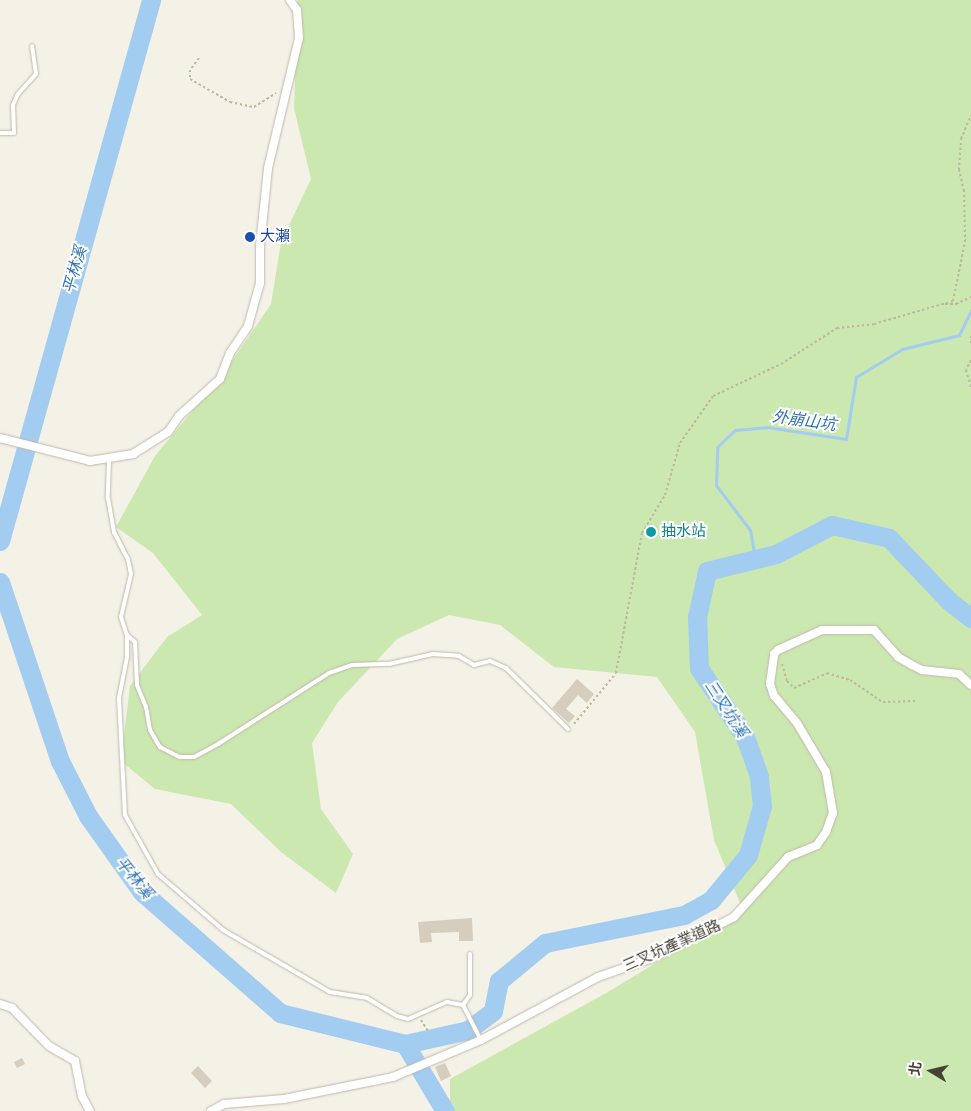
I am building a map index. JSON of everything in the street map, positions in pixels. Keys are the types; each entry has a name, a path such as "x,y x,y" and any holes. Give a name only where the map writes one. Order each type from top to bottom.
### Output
{"street":[{"path":"0,438 48,452 90,461 109,460 133,454 168,432 179,416 220,379 230,353 248,326 260,283 260,246 268,168 299,38 297,10 290,0"},
{"path":"778,650 822,630 874,630 898,656 912,665 922,670 959,674 971,685"},
{"name":"三叉坑產業道路","path":"212,1111 224,1104 284,1099 392,1077 481,1040 598,977 653,958 734,917 788,857 817,845 823,838 833,813 826,772 797,723 774,696 770,684 771,669 774,654 778,650"},
{"path":"0,1004 12,1008 49,1046 75,1061 82,1096 90,1111"}],"lane":[{"path":"0,133 14,133 13,105 18,94 36,74 32,46"},
{"path":"109,460 108,498 114,532 128,559 131,574 121,618 127,635 127,657 119,698 125,815 158,874 223,930 330,992 368,998 396,1016 408,1019 447,1002 463,1005 468,1010 481,1040"},
{"path":"127,635 135,642 137,685 146,707 150,730 160,747 180,757 194,758 329,673 352,665 389,664 433,654 459,656 474,665 490,661 506,668 568,729"},
{"path":"463,1005 470,995 470,954"}],"path":[{"path":"199,58 190,70 190,79 230,102 254,107 288,85"},
{"path":"568,729 616,673 642,533 665,495 680,443 713,396 781,364 837,328 874,324 953,301 956,297 964,250 961,139 971,115"},
{"path":"940,304 956,304 971,297"},
{"path":"971,336 971,344"},
{"path":"971,360 966,370 971,387"},
{"path":"778,650 787,681 794,688 827,673 850,680 883,702 915,701"},
{"path":"418,1015 428,1032"}],"green space":[{"path":"298,0 971,0 971,1111 450,1111 450,1079 608,992 743,910 714,840 695,732 657,677 554,667 500,625 449,615 397,639 338,702 312,743 321,809 353,854 336,893 281,852 231,804 155,789 121,761 130,686 167,637 202,615 153,553 116,527 155,456 224,373 271,304 281,242 311,179 294,108"}],"building":[{"name":"抽水站","path":"649,524 657,526 653,540 645,537"},
{"path":"577,679 594,694 587,703 578,695 566,709 575,716 569,723 552,708"},
{"path":"472,918 473,941 459,941 459,932 431,933 432,942 420,943 418,922"},
{"path":"22,1058 25,1064 17,1068 14,1062"},
{"path":"445,1063 451,1076 441,1081 435,1067"},
{"path":"198,1066 212,1081 205,1088 191,1073"}],"waterway":[{"name":"平林溪","path":"0,541 151,0"},
{"name":"外崩山坑","path":"755,558 750,530 716,485 717,447 735,430 767,427 846,439 856,377 902,349 959,335 971,310"},
{"name":"三叉坑溪","path":"0,582 60,761 88,816 142,892 280,1013 405,1044 468,1030 493,1011 499,981 545,943 684,915 711,900 748,855 762,806 759,776 745,737 699,668 697,617 707,571 776,554 832,525 889,538 949,601 971,618"},
{"path":"405,1044 445,1111"}],"place":[{"name":"大瀨","path":"250,237"},
{"name":"抽水站","path":"651,532"}]}
